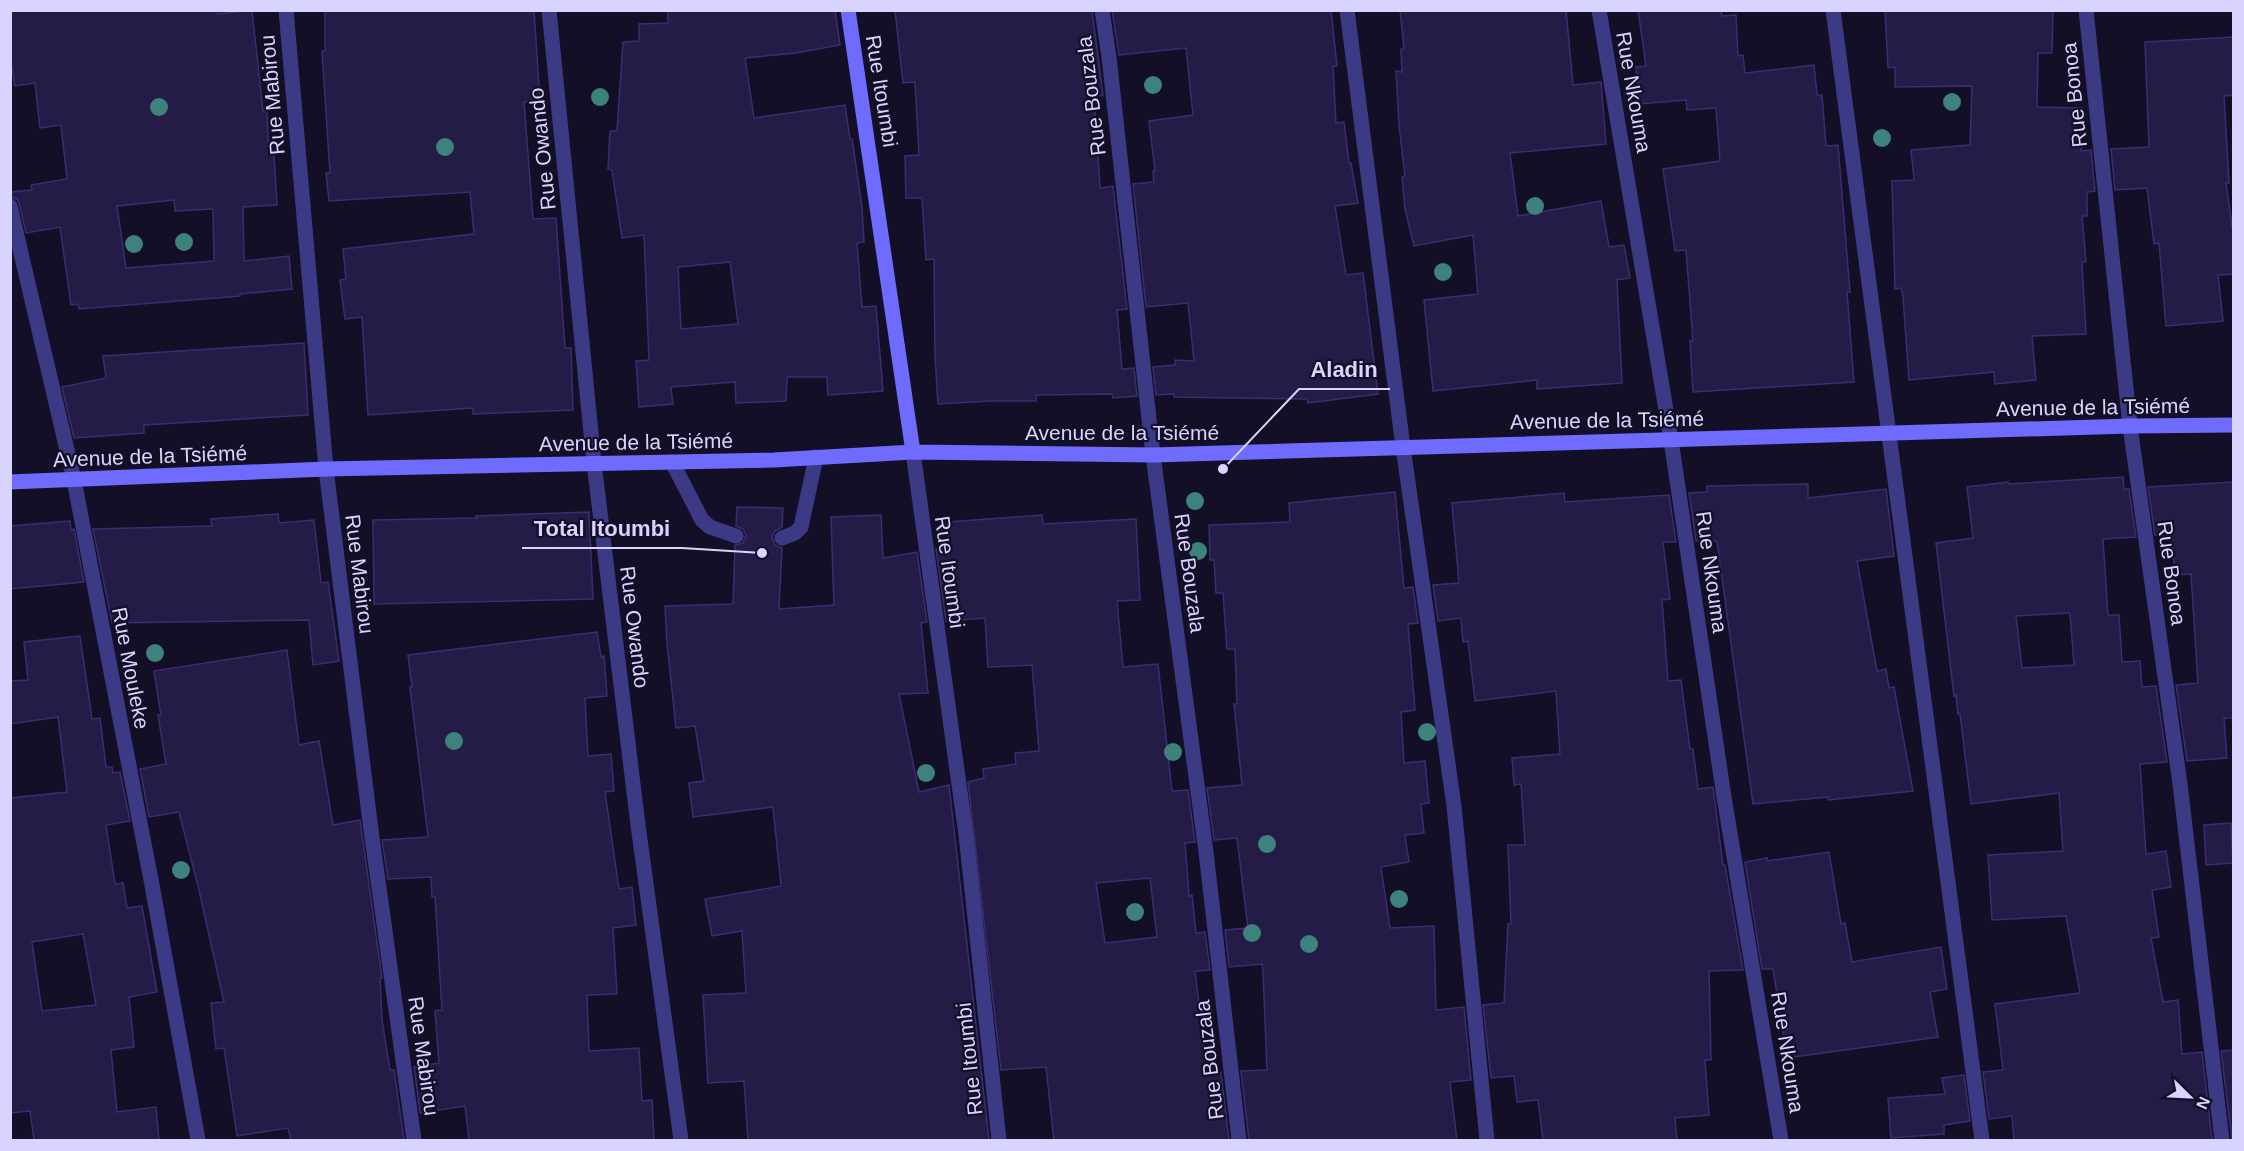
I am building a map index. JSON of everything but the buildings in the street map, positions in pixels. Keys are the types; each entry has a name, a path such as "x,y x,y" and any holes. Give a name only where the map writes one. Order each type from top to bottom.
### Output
{"main road":[{"name":"Rue Itoumbi","path":"848,10 913,452"},
{"name":"Avenue de la Tsiémé","path":"10,482 326,469 672,462 913,452 1153,455 2130,426 2234,425"}],"street":[{"name":"Rue Mabirou","path":"286,10 326,469 371,830 414,1140"},
{"name":"Rue Owando","path":"549,10 594,463 638,825 681,1140"},
{"name":"Rue Bouzala","path":"1102,10 1112,80 1153,455 1206,852 1239,1140"},
{"path":"1347,10 1403,447 1454,806 1487,1140"},
{"name":"Rue Nkouma","path":"1599,10 1671,440 1724,797 1781,1140"},
{"path":"1833,10 1982,1140"},
{"name":"Rue Bonoa","path":"2086,10 2130,426 2180,784 2222,1140"},
{"name":"Rue Mouleke","path":"10,206 74,480 152,885 198,1140"},
{"name":"Rue Itoumbi","path":"913,452 966,835 999,1140"},
{"path":"782,538 795,534 801,527 816,457"},
{"path":"672,462 702,520 710,527 736,537"}],"place":[{"name":"Aladin","path":"1223,469"},
{"name":"Total Itoumbi","path":"762,553"}]}
